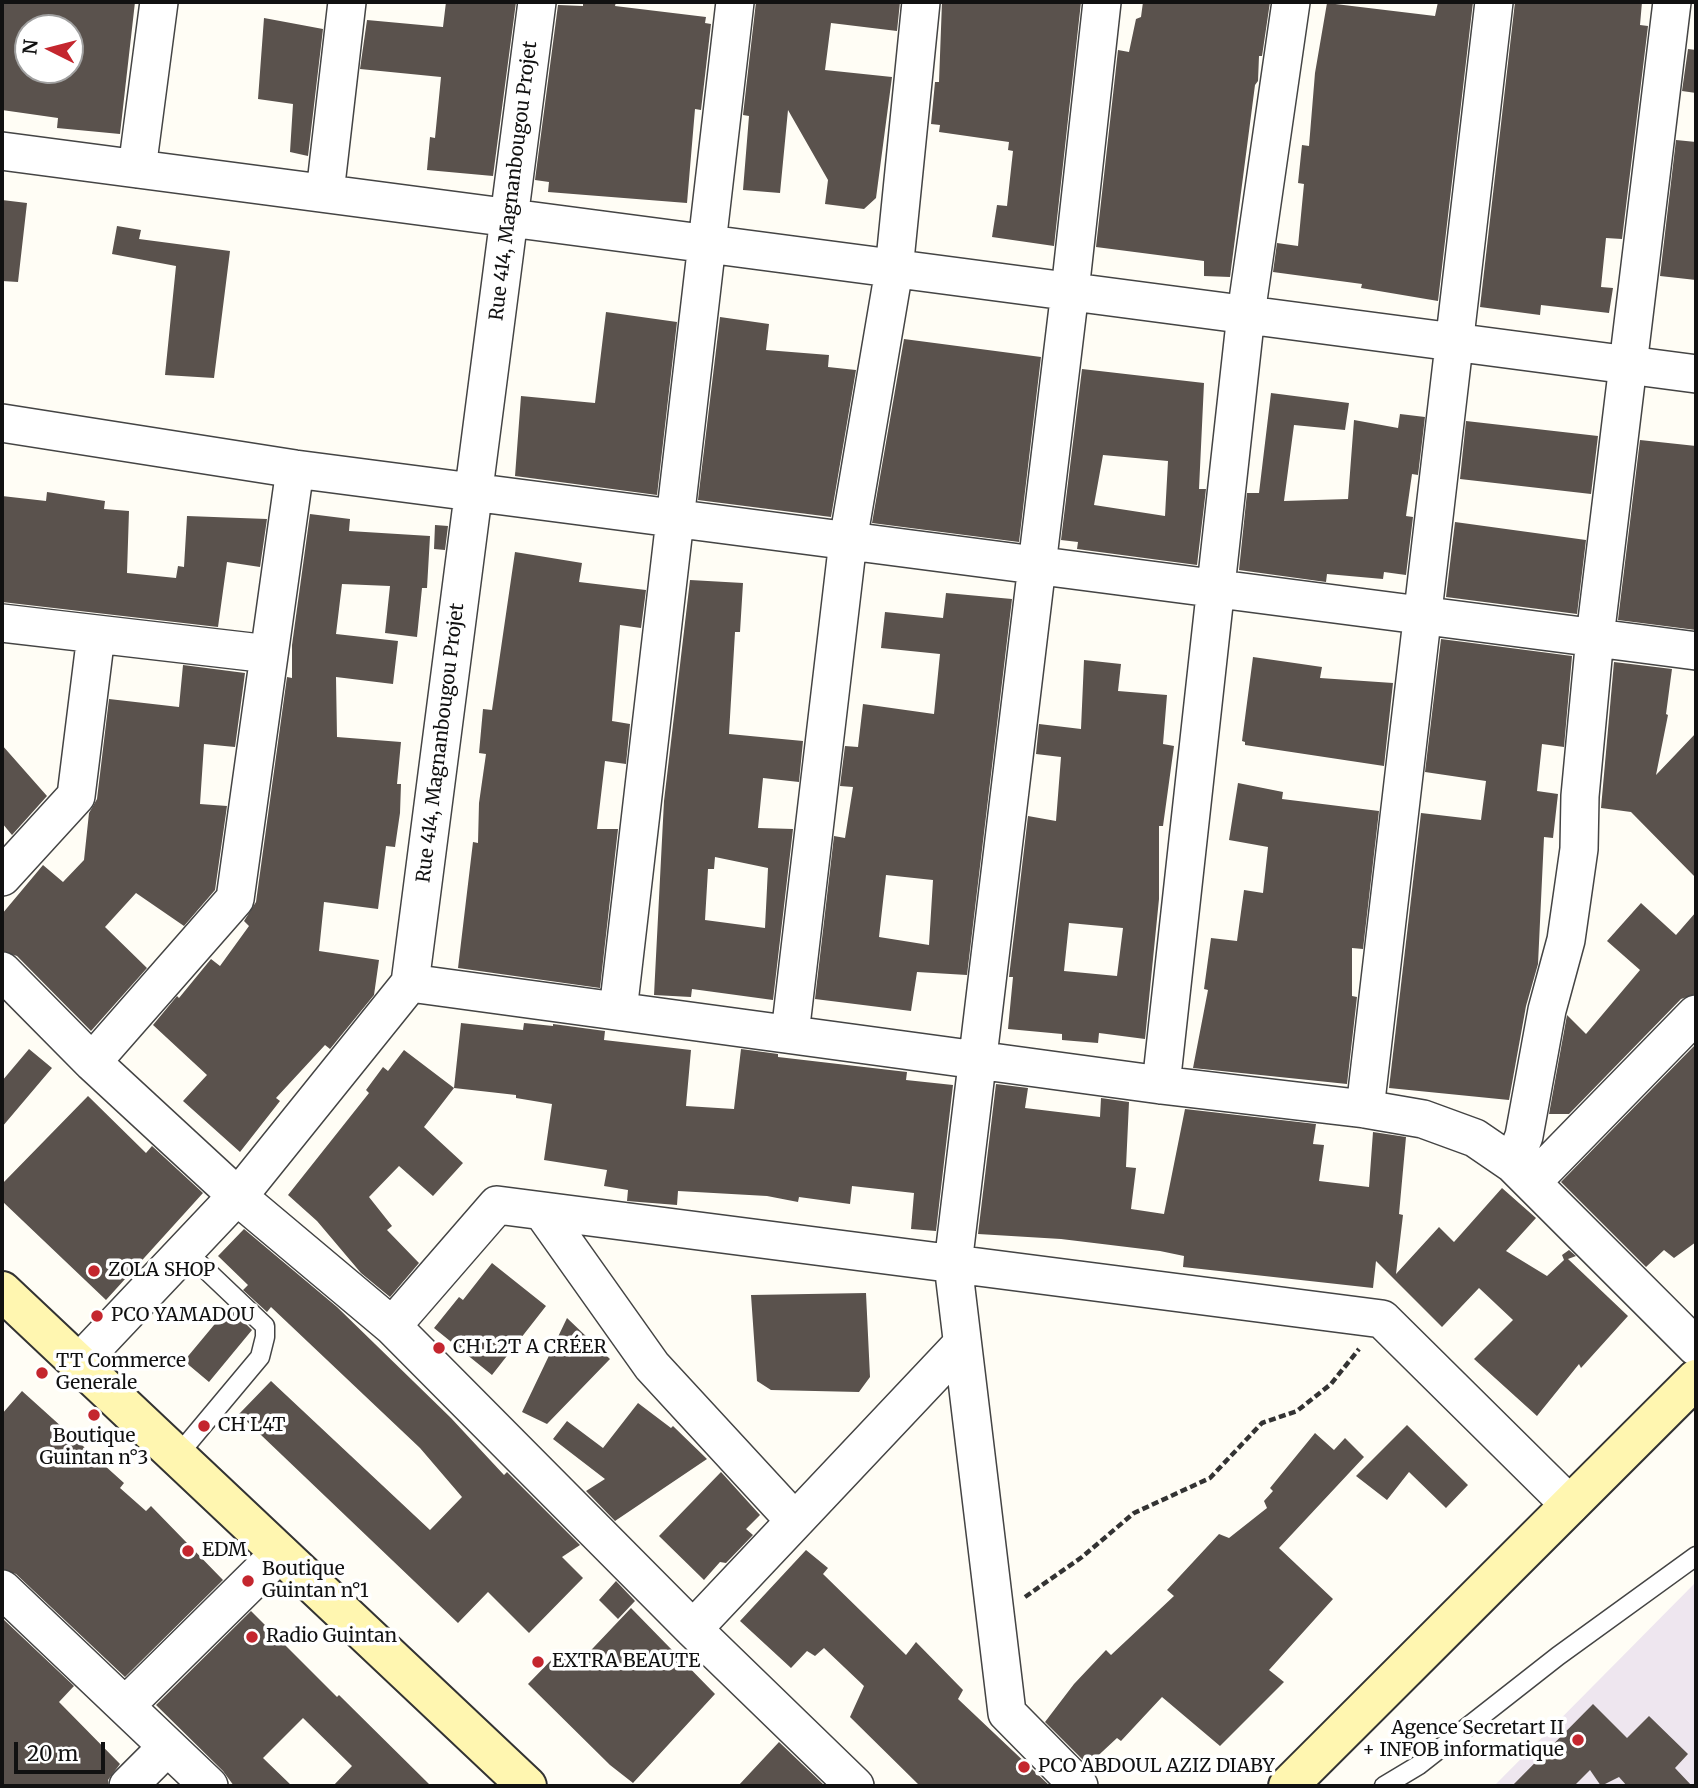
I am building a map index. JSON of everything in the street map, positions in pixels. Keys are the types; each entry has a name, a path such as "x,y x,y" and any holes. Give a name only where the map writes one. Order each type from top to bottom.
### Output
{"street":[{"path":"137,169 159,2"},
{"path":"325,193 348,2"},
{"name":"Rue 414, Magnanbougou Projet","path":"410,982 537,2"},
{"path":"618,1011 735,2"},
{"path":"790,1034 848,541 894,270 921,2"},
{"path":"1079,1786 1007,1713 953,1264 1070,291 1102,2"},
{"path":"1161,1085 1218,589 1246,314 1291,2"},
{"path":"1365,1109 1494,2"},
{"path":"1522,1173 1524,1136 1547,1010 1566,940 1578,849 1580,796 1595,637 1672,2"},
{"path":"2,151 1696,374"},
{"path":"2,423 295,469 1696,651"},
{"path":"92,1062 235,899 295,469"},
{"path":"2,623 269,654"},
{"path":"2,877 76,796 96,635"},
{"path":"2,971 92,1062 236,1195 392,1326 693,1629 855,1786"},
{"path":"78,1364 236,1195 410,982 1161,1085 1365,1109 1423,1119 1475,1138 1522,1173 1696,1347"},
{"path":"1522,1173 1696,1014"},
{"path":"392,1326 497,1205 1382,1319 1570,1505"},
{"path":"542,1211 652,1366 795,1521"},
{"path":"2,1291 527,1786"},
{"path":"693,1629 962,1343"},
{"path":"1288,1786 1696,1379"},
{"path":"125,1706 280,1553"},
{"path":"2,1589 209,1786"},
{"path":"128,1786 167,1747"}],"lane":[{"path":"178,1455 260,1357 265,1337 265,1326 185,1250"},
{"path":"1384,1786 1419,1765 1558,1656 1696,1556"}],"path":[{"path":"996,1617 1082,1557 1134,1513 1210,1478 1262,1423 1297,1411 1331,1384 1382,1319"}],"shaded area":[{"path":"1696,1582 1696,1786 1494,1786"}],"building":[{"path":"2,2 135,2 120,134 57,128 58,118 2,110"},
{"path":"446,2 516,2 493,176 427,170 430,137 435,138 441,77 360,69 367,20 443,27"},
{"path":"583,2 616,2 615,6 706,17 705,23 711,24 701,110 695,109 687,203 548,192 549,182 535,180 558,5 583,6"},
{"path":"756,2 900,2 897,31 831,23 825,70 892,77 876,198 864,209 825,204 828,180 788,110 780,193 743,190 749,116 743,115"},
{"path":"942,2 1081,2 1054,246 992,237 997,205 1007,206 1013,151 1008,150 1009,142 939,132 940,125 931,124 935,82 939,82"},
{"path":"1143,2 1270,2 1262,56 1259,56 1258,81 1255,85 1230,277 1204,276 1204,261 1096,247 1118,50 1129,52 1136,19 1141,17"},
{"path":"1438,2 1473,2 1438,301 1361,288 1362,284 1273,272 1277,243 1298,246 1304,184 1298,183 1302,145 1309,146 1315,73 1327,3 1435,16"},
{"path":"1515,2 1642,2 1640,25 1648,26 1622,239 1606,238 1601,287 1613,288 1609,313 1541,305 1540,315 1480,307"},
{"path":"264,18 323,29 308,156 290,152 293,104 258,99"},
{"path":"1688,49 1696,50 1696,93 1682,91"},
{"path":"1676,140 1696,142 1696,280 1660,276"},
{"path":"2,200 27,203 18,282 2,281"},
{"path":"117,226 141,230 139,239 230,251 214,378 165,375 176,266 112,254"},
{"path":"606,312 677,322 657,495 515,476 521,396 595,403"},
{"path":"720,317 769,324 766,350 829,355 828,367 856,370 831,517 698,500"},
{"path":"904,339 1041,357 1019,542 872,523"},
{"path":"1082,369 1204,383 1199,489 1206,489 1197,565 1077,549 1078,542 1061,540","holes":["1103,455 1168,461 1165,516 1094,505"]},
{"path":"1271,393 1349,403 1345,430 1294,425 1284,501 1348,499 1354,420 1398,428 1400,414 1425,417 1418,475 1412,474 1406,516 1413,517 1406,575 1384,572 1383,579 1327,574 1326,582 1239,570 1247,493 1259,493"},
{"path":"1466,421 1598,436 1591,494 1460,479"},
{"path":"1640,440 1696,446 1696,630 1618,620"},
{"path":"47,492 105,501 104,509 129,511 127,573 176,578 178,566 184,567 187,516 267,519 260,567 227,562 218,627 2,602 2,496 46,501"},
{"path":"310,514 350,519 349,531 430,536 427,588 422,588 417,637 385,633 390,586 342,584 336,634 398,641 393,684 336,677 337,737 401,742 397,784 401,784 400,813 395,847 386,846 378,909 324,902 319,951 379,960 374,995 330,1049 325,1045 276,1098 280,1101 240,1152 183,1101 207,1075 153,1025 211,959 220,966 249,926 244,921 256,902 287,677 292,678 292,645"},
{"path":"1455,522 1586,540 1577,614 1446,597"},
{"path":"435,525 448,526 445,550 434,549"},
{"path":"515,552 582,563 579,582 646,590 641,628 620,625 612,721 630,724 626,764 605,761 597,829 618,829 600,988 458,968 473,842 478,843 479,803 486,754 479,753 483,709 492,710"},
{"path":"690,580 743,583 740,632 735,632 729,734 803,741 799,782 763,778 758,828 793,829 773,1000 692,989 691,997 654,995 664,801","holes":["715,857 768,868 765,928 705,920 708,869 714,869"]},
{"path":"946,593 1012,599 967,975 917,972 911,1011 815,999 834,836 845,838 853,787 840,786 845,746 858,747 863,704 934,714 940,654 881,648 885,612 943,618","holes":["886,875 933,880 929,945 879,937"]},
{"path":"1441,639 1572,656 1564,747 1542,744 1537,791 1558,794 1553,838 1544,837 1538,964 1526,1006 1509,1100 1389,1088 1421,813 1481,820 1486,781 1425,772"},
{"path":"1253,657 1322,667 1320,678 1393,683 1384,766 1245,745 1242,741"},
{"path":"1084,660 1121,664 1118,691 1167,695 1163,744 1174,746 1163,826 1159,826 1159,899 1145,1039 1099,1033 1098,1043 1062,1040 1062,1034 1008,1029 1013,977 1009,977 1028,816 1056,821 1061,757 1036,754 1039,724 1081,729","holes":["1069,923 1123,928 1117,976 1064,971"]},
{"path":"1614,662 1672,669 1668,715 1656,775 1696,733 1696,878 1631,812 1601,808"},
{"path":"183,665 245,673 235,747 204,744 200,804 227,806 215,890 184,926 136,893 105,927 147,968 91,1031 17,956 2,951 2,914 43,865 63,882 84,860 89,813 97,799 109,699 179,707"},
{"path":"2,745 47,796 12,835 2,823"},
{"path":"1238,783 1283,792 1282,799 1379,811 1363,949 1352,948 1352,996 1357,997 1347,1084 1193,1068 1208,990 1204,989 1211,938 1237,941 1244,890 1263,893 1268,847 1229,840"},
{"path":"1641,903 1676,935 1696,912 1696,994 1681,999 1569,1114 1549,1114 1567,1015 1586,1034 1640,970 1607,941"},
{"path":"461,1023 523,1030 524,1023 553,1024 605,1031 604,1040 691,1050 686,1106 734,1109 741,1049 778,1054 778,1057 907,1072 906,1080 953,1085 936,1231 911,1229 914,1193 852,1186 850,1204 799,1197 798,1202 767,1196 678,1191 677,1205 627,1201 628,1190 604,1186 607,1170 544,1160 552,1104 516,1098 516,1095 454,1088"},
{"path":"1696,1044 1696,1242 1674,1258 1664,1250 1646,1267 1561,1182"},
{"path":"29,1049 52,1068 2,1127 2,1081"},
{"path":"404,1050 454,1088 424,1127 463,1163 433,1196 399,1166 369,1197 392,1226 387,1230 419,1263 390,1297 361,1273 317,1221 288,1195 369,1093 366,1090 383,1067 388,1071"},
{"path":"996,1084 1028,1088 1025,1108 1100,1117 1101,1098 1129,1102 1126,1167 1136,1168 1131,1209 1164,1214 1185,1109 1316,1124 1313,1144 1324,1145 1319,1181 1369,1187 1373,1132 1406,1137 1399,1214 1403,1215 1396,1274 1439,1227 1454,1242 1502,1188 1536,1218 1506,1251 1547,1276 1564,1260 1562,1255 1569,1250 1576,1256 1568,1259 1628,1316 1581,1368 1579,1364 1537,1416 1474,1359 1513,1320 1479,1288 1442,1327 1376,1261 1373,1288 1183,1267 1184,1256 1160,1251 1061,1239 978,1234"},
{"path":"88,1096 146,1153 152,1146 203,1193 106,1300 2,1201 2,1184"},
{"path":"244,1229 337,1307 451,1418 504,1475 507,1472 580,1545 562,1557 583,1578 529,1633 488,1592 458,1623 239,1414 271,1381 430,1530 462,1497 420,1448 271,1307 267,1312 243,1290 248,1285 218,1256"},
{"path":"492,1263 546,1306 492,1375 434,1328 459,1297 463,1300"},
{"path":"866,1293 870,1377 859,1392 771,1390 757,1381 751,1295"},
{"path":"229,1307 252,1330 209,1382 184,1361"},
{"path":"567,1318 610,1359 547,1424 522,1412"},
{"path":"22,1391 124,1483 120,1488 146,1511 151,1506 223,1580 125,1677 16,1574 2,1569 2,1414"},
{"path":"638,1403 671,1428 673,1426 707,1459 615,1521 586,1491 605,1479 553,1439 567,1421 603,1448"},
{"path":"1407,1425 1468,1485 1446,1508 1409,1472 1387,1500 1356,1476"},
{"path":"1315,1433 1334,1450 1345,1438 1364,1457 1279,1548 1333,1599 1269,1670 1284,1682 1220,1746 1162,1697 1121,1741 1117,1738 1088,1765 1045,1722 1074,1684 1106,1650 1111,1655 1174,1596 1167,1590 1219,1534 1229,1538 1267,1508 1264,1501 1273,1491 1270,1488"},
{"path":"721,1472 760,1515 746,1529 753,1535 726,1563 720,1562 704,1580 659,1536"},
{"path":"806,1550 828,1568 823,1574 906,1655 916,1642 963,1690 958,1699 1050,1786 920,1786 850,1717 864,1686 824,1648 815,1656 807,1651 791,1668 740,1621"},
{"path":"616,1581 635,1601 618,1619 599,1600"},
{"path":"631,1608 715,1694 633,1783 610,1765 528,1684 560,1651 576,1666"},
{"path":"251,1611 431,1786 333,1786 352,1766 303,1718 263,1758 292,1786 234,1786 223,1771 156,1705"},
{"path":"2,1618 74,1686 59,1702 120,1764 108,1780 108,1786 2,1786"},
{"path":"1593,1704 1627,1738 1649,1716 1688,1754 1675,1768 1692,1786 1627,1786 1619,1777 1601,1786 1590,1770 1574,1786 1512,1786"},
{"path":"779,1742 825,1786 738,1786"}],"place":[{"name":"ZOLA SHOP","path":"94,1271"},
{"name":"PCO YAMADOU","path":"97,1316"},
{"name":"CH L2T A CRÉER","path":"439,1348"},
{"name":"TT Commerce Generale","path":"42,1373"},
{"name":"Boutique Guintan n°3","path":"94,1415"},
{"name":"CH L4T","path":"204,1426"},
{"name":"EDM","path":"188,1551"},
{"name":"Boutique Guintan n°1","path":"248,1581"},
{"name":"Radio Guintan","path":"252,1637"},
{"name":"EXTRA BEAUTE","path":"538,1662"},
{"name":"Agence Secretart II + INFOB informatique","path":"1578,1740"},
{"name":"PCO ABDOUL AZIZ DIABY","path":"1024,1767"}]}
